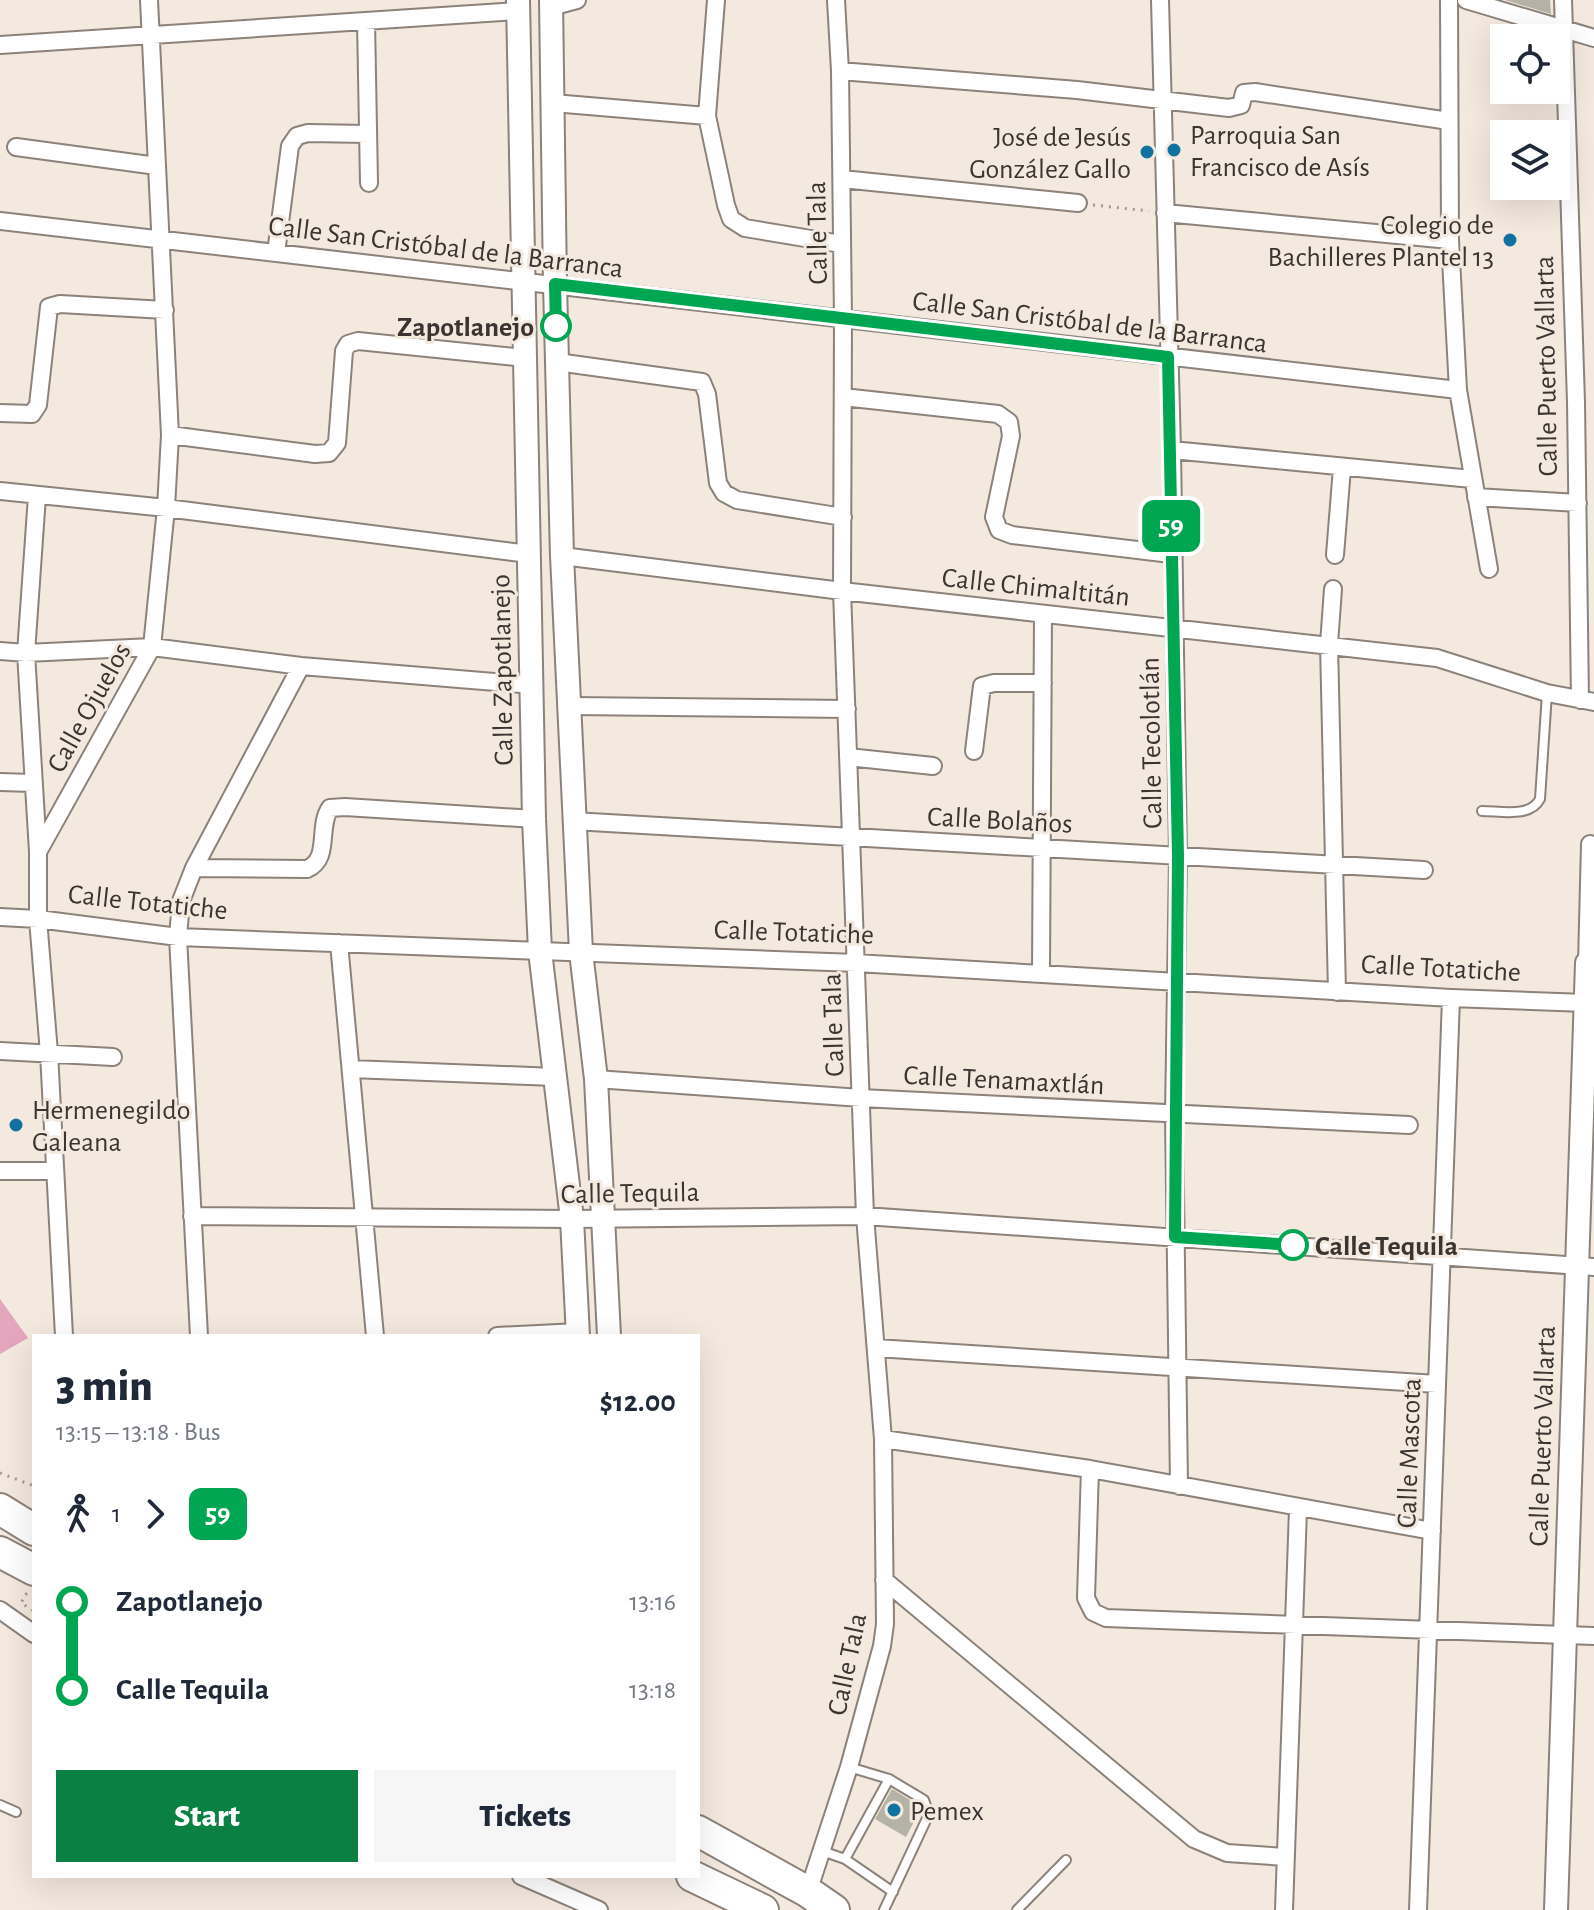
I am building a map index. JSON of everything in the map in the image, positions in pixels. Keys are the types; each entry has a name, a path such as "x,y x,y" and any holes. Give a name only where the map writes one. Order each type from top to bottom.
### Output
{"highway":[{"path":"0,1509 32,1529"},
{"path":"0,1552 32,1569"},
{"path":"700,1832 808,1892 834,1910"},
{"path":"696,1878 763,1910"}],"street":[{"name":"Calle Ojuelos","path":"64,1334 49,1053 38,919 38,852 152,647 170,435 149,0"},
{"path":"577,0 551,4 555,284 573,821 581,952 596,1079 609,1334"},
{"path":"716,0 707,116 731,219 745,228 841,244"},
{"name":"Calle Tala","path":"808,1892 849,1767 882,1646 885,1624 883,1439 865,1216 842,591 842,179 836,0"},
{"name":"Calle Tecolotlán","path":"1160,0 1172,450 1171,554 1178,856 1174,1115 1179,1486"},
{"path":"1449,0 1450,240 1458,390 1489,569"},
{"path":"1466,0 1545,24"},
{"name":"Calle Puerto Vallarta","path":"1563,0 1565,24"},
{"path":"0,45 366,21 518,5"},
{"name":"Calle Zapotlanejo","path":"518,5 534,819 540,951 572,1219 578,1334"},
{"path":"366,21 369,183"},
{"path":"1570,31 1594,38"},
{"path":"840,71 1077,90 1229,108 1241,105 1244,93 1255,92 1449,121"},
{"path":"553,103 707,116"},
{"name":"Calle Puerto Vallarta","path":"1567,104 1578,503 1587,701"},
{"path":"276,253 290,146 297,136 308,133 368,134"},
{"path":"16,147 157,166"},
{"path":"842,179 1078,203"},
{"path":"1165,213 1450,240"},
{"name":"Calle San Cristóbal de la Barranca","path":"0,221 1458,390"},
{"path":"0,413 32,414 38,405 49,307 60,304 165,310"},
{"path":"170,435 315,454 329,453 337,443 344,351 348,344 358,341 525,358"},
{"path":"557,362 702,382 707,394 718,483 724,493 737,500 843,517"},
{"path":"843,397 998,414 1009,422 1011,436 994,517 999,530 1012,535 1171,554"},
{"path":"1576,402 1594,405"},
{"path":"1172,450 1472,479"},
{"path":"1335,555 1342,468"},
{"path":"0,491 166,508 529,554"},
{"path":"37,496 26,653 38,852"},
{"path":"1476,497 1578,503"},
{"name":"Calle Chimaltitán","path":"562,556 1437,658 1547,693 1587,701"},
{"path":"1333,589 1329,644 1337,992"},
{"path":"1041,972 1043,614"},
{"path":"0,651 26,653 152,647 301,666 532,685"},
{"path":"199,1334 178,937 181,901 194,868 301,666"},
{"path":"974,751 982,686 994,683 1043,683"},
{"path":"571,706 847,709"},
{"path":"848,757 933,766"},
{"path":"0,782 33,783"},
{"path":"194,868 307,869 315,866 321,857 325,816 330,808 534,819"},
{"name":"Calle Bolaños","path":"573,821 1424,870"},
{"path":"1590,844 1590,963"},
{"name":"Calle Totatiche","path":"0,917 178,937 856,963 1337,992 1586,1003"},
{"path":"339,943 375,1334"},
{"name":"Calle Puerto Vallarta","path":"1556,1910 1565,1636 1585,1267 1586,1003 1590,963"},
{"name":"Calle Mascota","path":"1418,1910 1451,998"},
{"path":"0,1051 113,1057"},
{"path":"351,1069 556,1077"},
{"name":"Calle Tenamaxtlán","path":"596,1079 861,1098 1409,1125"},
{"path":"0,1171 55,1171"},
{"name":"Calle Tequila","path":"192,1216 572,1219 865,1216 1585,1267"},
{"path":"876,1348 1437,1384"},
{"path":"883,1439 1090,1469 1432,1531"},
{"path":"1090,1469 1086,1598 1093,1612 1106,1618 1594,1636"},
{"path":"1284,1910 1298,1509"},
{"path":"884,1580 1194,1839 1227,1853 1286,1857"},
{"path":"0,1610 32,1633"},
{"path":"526,1878 599,1910"}],"lane":[{"path":"1482,811 1528,811 1536,808 1540,799 1547,693"},
{"path":"849,1767 889,1779 924,1800 928,1806 929,1814 884,1910"},
{"path":"845,1859 889,1779"},
{"path":"0,1805 16,1812"},
{"path":"822,1851 845,1859 893,1892"},
{"path":"1017,1910 1066,1860"}],"path":[{"path":"1078,203 1165,213"},
{"path":"0,1473 32,1485"},
{"path":"32,1598 26,1594 21,1603 32,1610"}],"shaded area":[{"path":"0,1299 28,1338 0,1354"}],"building":[{"path":"1505,0 1550,0 1551,14"},
{"name":"Pemex","path":"892,1789 918,1805 920,1810 906,1837 875,1819"}],"bus line":[{"name":"59","path":"556,326 555,284 1168,357 1178,856 1175,1237 1293,1245"}],"place":[{"name":"Parroquia San Francisco de Asís","path":"1174,150"},
{"name":"José de Jesús González Gallo","path":"1147,152"},
{"name":"Colegio de Bachilleres Plantel 13","path":"1510,240"},
{"name":"Zapotlanejo","path":"556,326"},
{"name":"Hermenegildo Galeana","path":"16,1125"},
{"name":"Calle Tequila","path":"1293,1245"},
{"name":"Pemex","path":"894,1810"}]}
